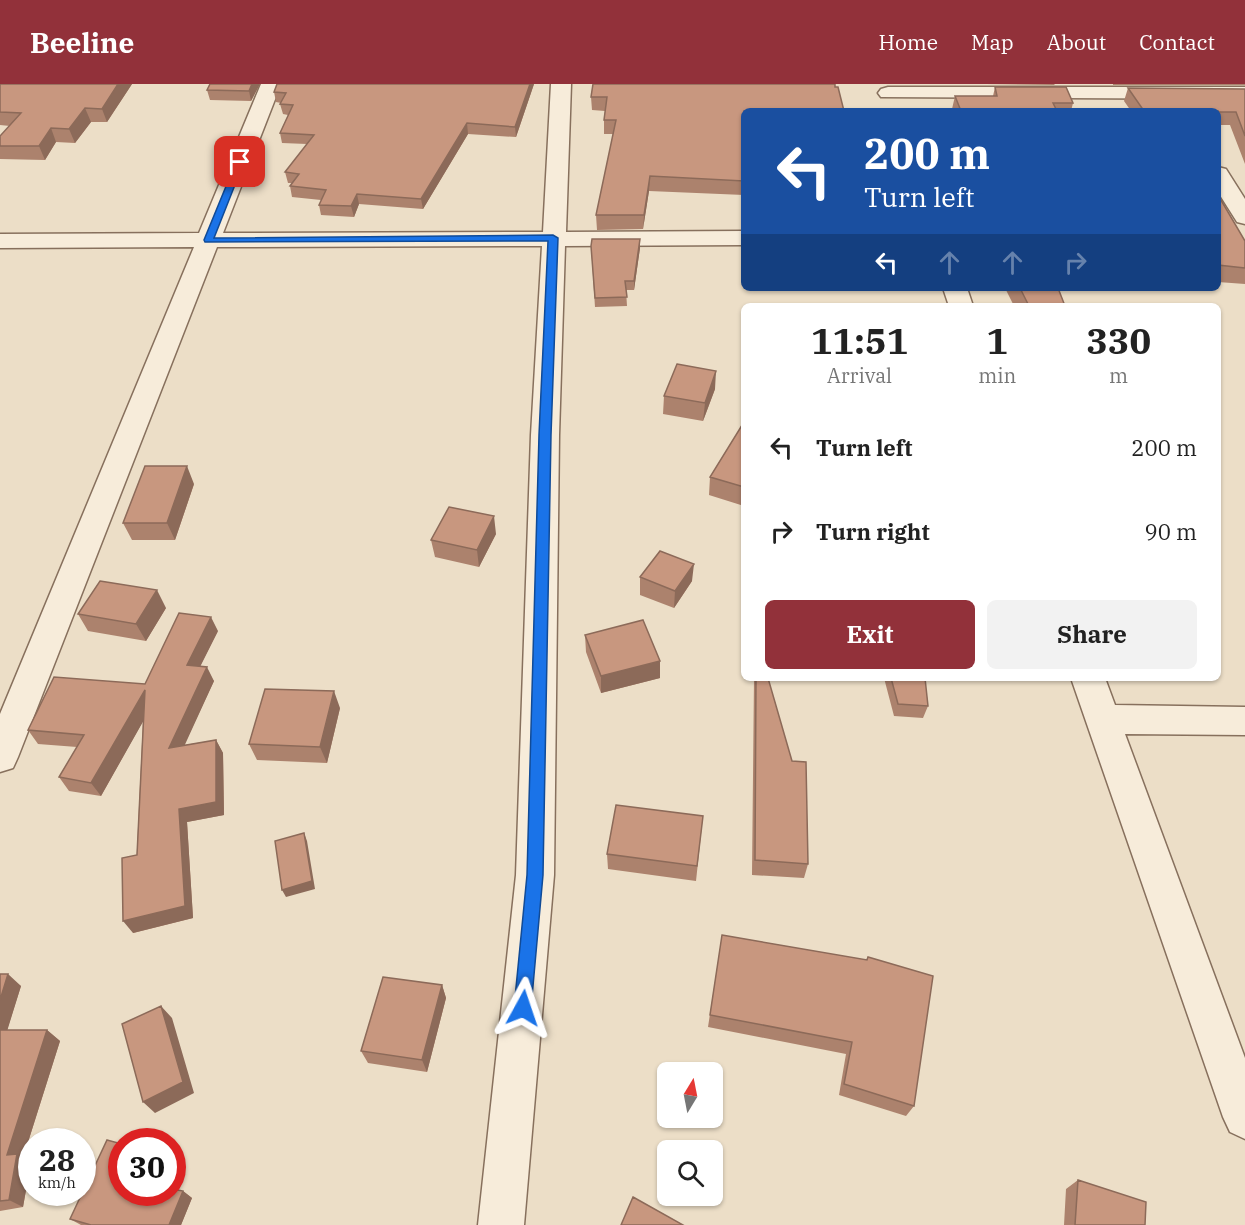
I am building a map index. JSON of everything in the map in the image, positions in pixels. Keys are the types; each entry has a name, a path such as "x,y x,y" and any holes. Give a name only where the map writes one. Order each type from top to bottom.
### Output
{"street":[{"path":"0,758 271,84"},
{"path":"501,1225 535,875 545,435 561,84"},
{"path":"889,96 1245,93"},
{"path":"1168,94 1177,108"},
{"path":"1221,179 1245,217"},
{"path":"0,241 741,238"},
{"path":"1089,681 1245,1117"},
{"path":"1102,719 1245,721"}],"building":[{"path":"0,84 118,84 102,109 85,108 69,129 51,128 39,146 0,146 0,136 21,113 0,112"},
{"path":"210,84 252,84 249,91 207,90"},
{"path":"277,84 530,84 515,127 467,123 421,199 357,194 351,206 319,205 326,190 290,186 299,174 285,172 314,135 280,133 293,105 280,104 286,93 274,92"},
{"path":"593,84 835,84 835,87 838,87 843,108 741,108 741,181 650,176 644,215 596,215 616,120 604,120 607,97 591,97"},
{"path":"995,87 1066,87 1073,103 1053,103 1056,108 960,108 955,96 997,96"},
{"path":"1128,88 1245,89 1245,136 1236,112 1221,112 1221,108 1142,108"},
{"path":"1221,200 1245,241 1245,268 1221,265"},
{"path":"592,239 640,239 634,281 625,281 627,297 595,298"},
{"path":"1022,291 1059,291 1064,303 1028,303"},
{"path":"677,364 716,371 705,403 664,396"},
{"path":"741,427 741,486 710,477"},
{"path":"145,466 187,466 167,523 123,523"},
{"path":"449,507 494,516 477,550 431,540"},
{"path":"660,551 694,564 675,591 640,577"},
{"path":"100,581 157,590 136,624 78,614"},
{"path":"179,613 211,617 187,665 207,667 169,748 216,740 216,802 179,809 185,906 123,921 122,858 137,855 145,690 91,783 59,777 84,735 28,730 54,677 145,684"},
{"path":"643,620 660,661 601,676 585,635"},
{"path":"756,681 769,681 792,761 806,762 808,864 755,860"},
{"path":"892,681 925,681 928,706 898,704"},
{"path":"265,689 334,691 320,747 249,744"},
{"path":"616,805 703,816 697,866 607,854"},
{"path":"304,833 312,881 282,890 275,841"},
{"path":"722,935 867,960 868,957 933,976 914,1106 844,1084 852,1042 710,1015"},
{"path":"0,974 8,974 0,1000"},
{"path":"383,977 442,985 422,1060 361,1051"},
{"path":"161,1006 183,1082 143,1102 122,1024"},
{"path":"0,1030 47,1030 7,1155 17,1154 9,1200 0,1201"},
{"path":"108,1140 108,1206 177,1206 169,1225 91,1225 70,1219 76,1206 96,1206 96,1163"},
{"path":"1078,1180 1146,1202 1145,1225 1075,1225"},
{"path":"633,1197 683,1225 621,1225"}],"route":[{"path":"240,162 208,240 553,238 545,435 535,875 523,1008"}]}
